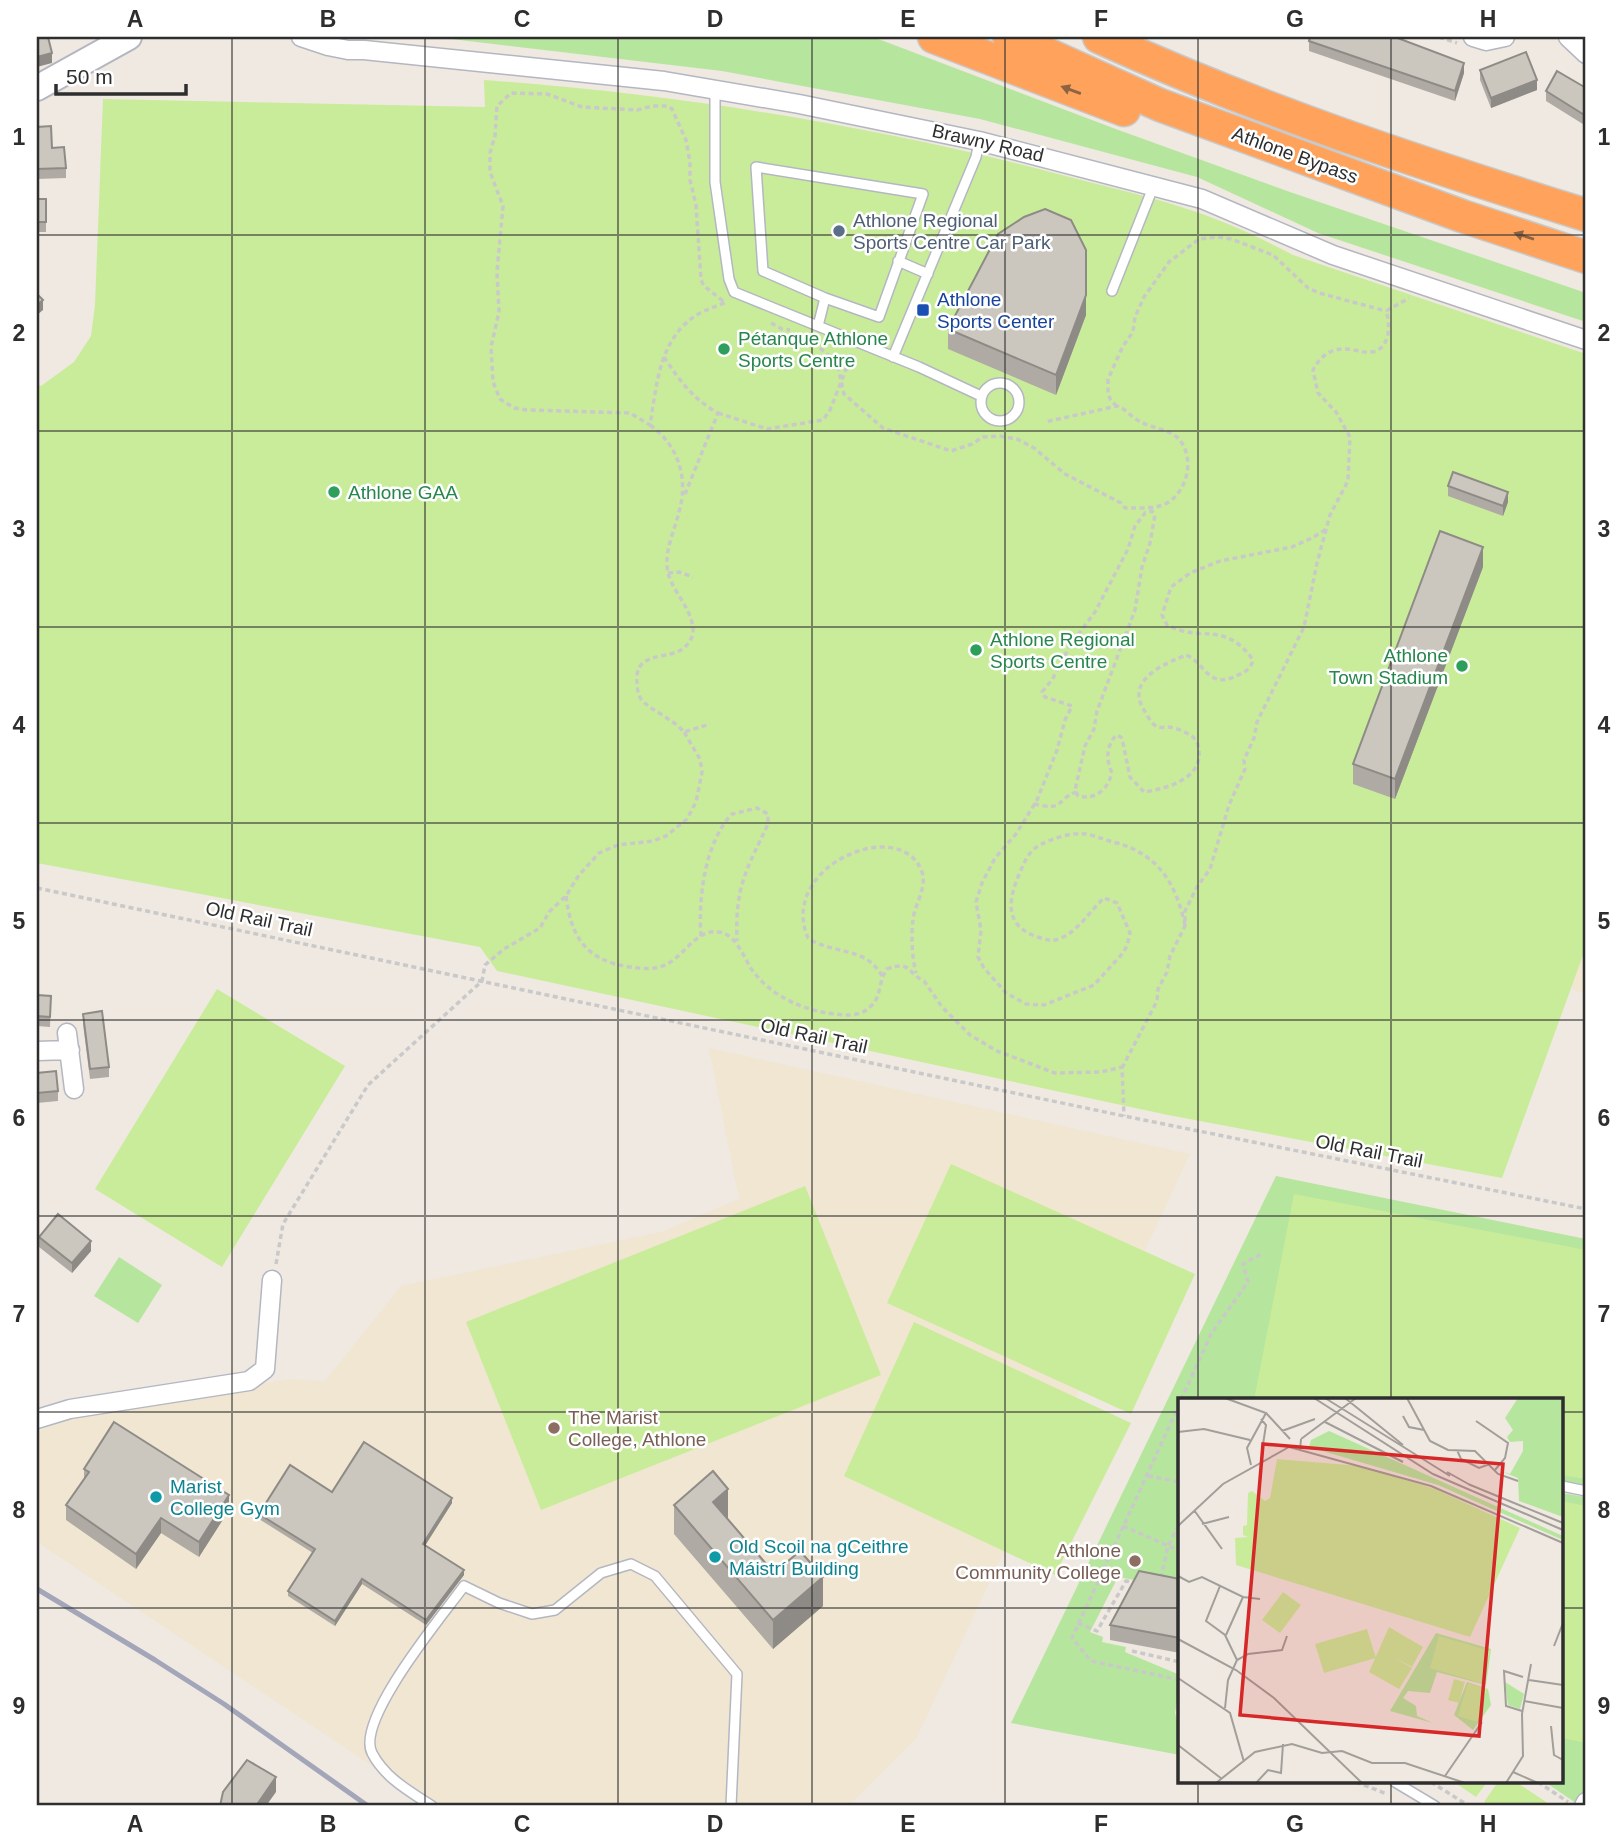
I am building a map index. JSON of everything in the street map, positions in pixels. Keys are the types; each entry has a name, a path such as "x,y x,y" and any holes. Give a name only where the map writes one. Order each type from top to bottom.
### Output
{"highway":[{"path":"934,37 1164,124 1372,197 1462,216"},
{"name":"Athlone Bypass","path":"1009,37 1160,105 1462,216 1586,257"},
{"name":"Athlone Bypass","path":"1099,37 1264,106 1469,179 1586,215"},
{"path":"1144,37 1332,113 1469,179"}],"main road":[{"path":"37,88 129,37"}],"street":[{"name":"Brawny Road","path":"301,37 348,50 606,74 715,89 915,126 979,141 1155,185 1217,204 1308,246 1586,340"},
{"name":"Brawny Road","path":"328,37 364,50"},
{"path":"1473,37 1486,41 1505,37"},
{"path":"1572,38 1586,54"},
{"path":"37,1051 68,1041 74,1089"},
{"path":"37,1419 70,1409 249,1381 265,1369 272,1280"}],"lane":[{"path":"715,89 715,182 729,279 734,292 981,396"},
{"path":"893,357 976,157 979,141"},
{"path":"757,167 923,194 879,317 825,298 763,271 757,167"},
{"path":"1112,291 1155,185"},
{"path":"898,261 928,274"},
{"path":"818,326 825,298"},
{"path":"996,383 1008,385 1014,388 1019,398 1017,410 1008,419 992,419 983,410 981,396 989,386 996,383"},
{"path":"1564,1486 1586,1491"},
{"path":"432,1806 393,1781 371,1751 371,1725 394,1683 464,1586 499,1603 532,1614 555,1611 601,1573 631,1564 655,1576 737,1674 731,1806"},
{"path":"1398,1784 1434,1806"}],"path":[{"path":"272,1280 284,1224 368,1085 482,981 485,965 504,949 540,928 549,912 566,896 579,875 599,853 618,845 653,841 666,836 687,819 696,802 702,772 700,759 684,732 673,720 641,699 637,686 637,677 643,662 680,650 693,635 690,612 668,573 667,554 684,485 677,458 661,433 630,412 514,408 500,399 493,382 491,347 499,312 497,272 503,206 490,172 497,106 511,93 547,94 582,107 637,110 653,106"},
{"path":"1117,406 1108,394 1108,379 1133,332 1135,317 1144,297 1169,262 1199,239 1231,239 1273,255 1308,288 1386,311 1427,286"},
{"path":"650,425 653,393 668,346 678,331 702,313 726,302"},
{"path":"1124,1116 1122,1068 1157,1001 1158,989 1170,956 1185,925 1185,911 1210,869 1229,805 1245,769 1244,760 1254,738 1257,722 1304,627 1317,564 1331,516 1349,481 1350,437 1336,412 1318,393 1313,370 1322,357 1332,350 1342,348 1370,353 1377,351 1389,333 1386,311"},
{"path":"664,357 682,384 709,407 718,413 767,429 822,419 830,410 856,342"},
{"path":"681,503 718,413"},
{"path":"1076,792 1085,746 1094,729 1097,711 1135,610 1142,567 1154,529 1155,515 1152,511 1145,513 1135,526 1128,549 1095,612 1042,692 1045,697 1072,705 1064,722 1057,750 1034,804 984,878 976,902 981,930 978,957 989,976 1006,993 1026,1004 1044,1005 1094,985 1127,946 1129,927 1117,903 1111,899 1104,898 1072,932 1056,940 1049,941 1034,936 1015,922 1011,915 1011,896 1024,860 1039,845 1067,835 1085,834 1099,837 1131,847 1152,859 1166,876 1179,900 1185,925"},
{"path":"1076,792 1078,796 1091,797 1105,788 1112,773 1108,746 1115,735 1121,737 1130,777 1144,792 1158,792 1175,785 1194,770 1200,754 1196,740 1178,728 1158,728 1141,705 1138,697 1143,681 1155,668 1186,655 1193,658 1208,675 1224,680 1240,675 1252,666 1253,660 1245,650 1227,637 1183,631 1167,625 1162,615 1171,587 1190,573 1210,565 1252,553 1292,547 1328,528"},
{"path":"668,573 680,572 693,577"},
{"path":"684,732 710,724"},
{"path":"1034,804 1052,807 1061,805 1069,795 1076,792"},
{"path":"701,936 703,882 719,830 732,814 757,808 768,814 768,824 740,884 736,904 737,943 742,957 762,981 783,997 816,1011 857,1015 870,1008 879,994 882,976 887,969 901,965 912,970 924,981 942,1007 970,1035 997,1051 1055,1073 1101,1072 1118,1066 1122,1068"},
{"path":"882,976 869,959 823,946 808,938 802,921 803,900 820,875 851,853 868,848 900,850 909,855 923,875 923,887 913,918 914,965 918,978"},
{"name":"Old Rail Trail","path":"37,888 1124,1116 1586,1209"},
{"path":"566,896 568,915 580,942 600,959 620,965 661,967 680,956 707,933 719,932 730,936 737,943"},
{"path":"1183,1398 1211,1334 1248,1282 1243,1264 1261,1254"},
{"path":"1178,1408 1072,1637 1091,1661 1178,1680"},
{"path":"1147,1475 1178,1482"},
{"path":"1124,1526 1178,1550"},
{"path":"1159,1587 1168,1546 1178,1526"},
{"path":"1079,1623 1097,1631 1126,1581 1148,1585"},
{"path":"1132,1651 1178,1662"},
{"path":"1362,1784 1381,1790 1391,1797"},
{"path":"1435,1784 1469,1806"},
{"path":"1542,1784 1580,1804"}],"shaded area":[{"path":"1586,947 1586,994 1571,989"},
{"name":"The Marist College, Athlone","path":"709,1048 1190,1154 916,1739 848,1806 432,1806 37,1542 37,1434 54,1422 288,1379 325,1381 401,1286 661,1232 739,1199"}],"green space":[{"path":"435,37 873,37 1290,192 1586,293 1586,322 1318,233 1197,177 980,119 722,71"},
{"path":"484,80 701,103 845,126 988,156 1166,202 1238,228 1293,255 1586,354 1586,947 1502,1178 1168,1115 497,971 480,947 37,863 37,384 41,386 74,362 91,336 95,305 103,99 485,107"},
{"path":"217,989 345,1066 222,1267 95,1189"},
{"path":"951,1164 1195,1274 1131,1414 887,1303"},
{"name":"Athlone Community College","path":"1276,1176 1586,1239 1586,1487 1564,1482 1564,1398 1178,1398 1178,1588 1118,1577 1090,1632 1103,1637 1102,1642 1126,1647 1125,1652 1178,1674 1175,1713 1178,1724 1178,1755 1011,1723"},
{"path":"805,1186 881,1375 541,1510 466,1322"},
{"path":"1294,1194 1586,1250 1586,1479 1564,1475 1564,1398 1254,1398"},
{"path":"119,1257 162,1285 138,1323 94,1296"},
{"path":"914,1322 1131,1423 1055,1575 844,1476"},
{"path":"1564,1493 1586,1497 1586,1786 1576,1803 1548,1784 1564,1784"},
{"path":"1564,1501 1586,1506 1586,1743 1564,1738"},
{"path":"1457,1784 1486,1784 1476,1797"},
{"path":"1497,1784 1519,1784 1552,1806 1490,1806 1484,1802"}],"building":[{"path":"37,37 48,37 52,53 37,57"},
{"path":"1310,37 1395,37 1464,63 1455,91 1309,41"},
{"path":"1526,52 1537,80 1491,98 1480,70"},
{"path":"1557,71 1586,88 1586,116 1546,91"},
{"path":"51,126 52,148 64,147 66,168 37,169 37,127"},
{"path":"37,199 46,199 46,222 37,222"},
{"path":"1045,209 1071,220 1086,250 1086,295 1056,375 948,329 998,234 1024,217"},
{"path":"37,294 43,300 37,305"},
{"path":"1453,472 1508,492 1503,506 1448,486"},
{"path":"1440,531 1483,547 1395,779 1353,764"},
{"path":"37,995 51,996 50,1017 37,1016"},
{"path":"102,1011 109,1067 90,1069 83,1014"},
{"path":"56,1071 58,1091 37,1093 37,1073"},
{"path":"58,1214 91,1241 72,1263 39,1237"},
{"path":"114,1422 229,1495 199,1542 161,1518 136,1554 66,1505 89,1472 84,1469"},
{"path":"364,1442 452,1498 423,1544 464,1570 426,1620 362,1579 335,1621 288,1591 315,1549 259,1514 290,1465 332,1492"},
{"path":"713,1471 728,1489 713,1502 774,1573 800,1551 823,1577 773,1620 674,1505"},
{"path":"1139,1571 1178,1579 1178,1638 1110,1625"},
{"path":"247,1760 276,1777 256,1806 220,1806 223,1792"}],"railway":[{"path":"37,1589 224,1704 368,1806"}],"place":[{"name":"Athlone Regional Sports Centre Car Park","path":"839,231"},
{"name":"Athlone Sports Center","path":"923,310"},
{"name":"Pétanque Athlone Sports Centre","path":"724,349"},
{"name":"Athlone GAA","path":"334,492"},
{"name":"Athlone Regional Sports Centre","path":"976,650"},
{"name":"Athlone Town Stadium","path":"1462,666"},
{"name":"The Marist College, Athlone","path":"554,1428"},
{"name":"Marist College Gym","path":"156,1497"},
{"name":"Old Scoil na gCeithre Máistrí Building","path":"715,1557"},
{"name":"Athlone Community College","path":"1135,1561"}]}
